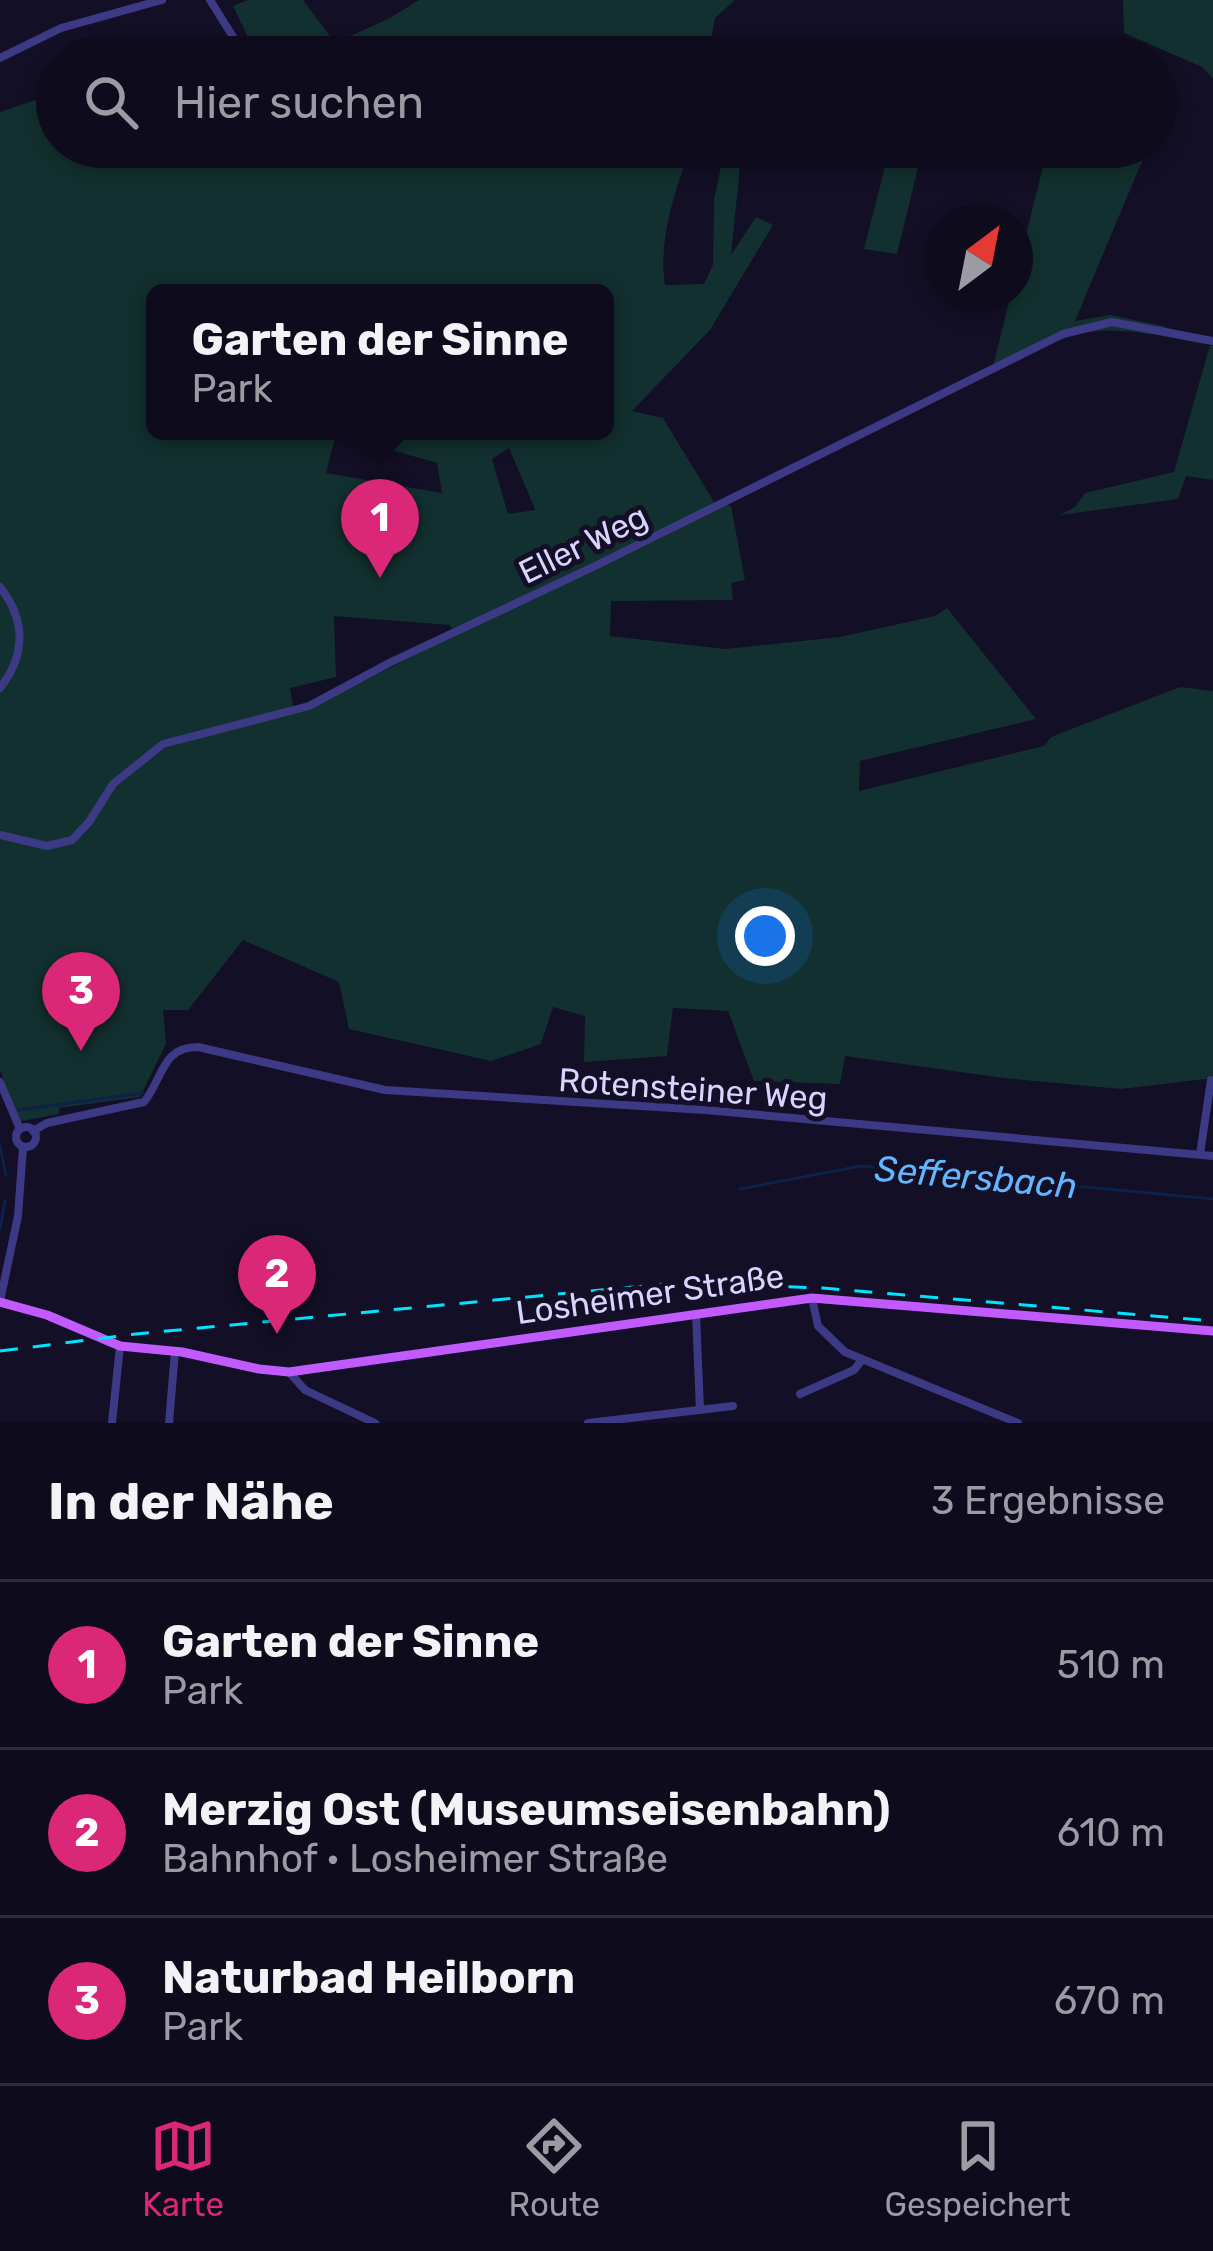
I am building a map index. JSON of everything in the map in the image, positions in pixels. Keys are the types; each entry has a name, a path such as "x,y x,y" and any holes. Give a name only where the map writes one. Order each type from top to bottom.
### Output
{"main road":[{"name":"Losheimer Straße","path":"0,1301 120,1346 289,1372 812,1298 1213,1331"}],"street":[{"path":"45,36 162,0"},
{"path":"210,0 232,36"},
{"path":"0,58 36,40"},
{"name":"Eller Weg","path":"0,835 47,846 72,840 113,784 164,744 308,706 1063,334 1112,322 1213,341"},
{"path":"0,587 16,611 21,633 16,663 0,688"},
{"name":"Rotensteiner Weg","path":"33,1131 47,1123 144,1102 165,1061 175,1051 198,1047 385,1090 705,1111 1213,1156"},
{"path":"1200,1154 1210,1080"},
{"path":"0,1082 22,1147 18,1216 0,1301"},
{"path":"20,1130 33,1131 34,1142 22,1147"},
{"path":"812,1298 824,1334 862,1360 1018,1423"},
{"path":"696,1315 700,1410"},
{"path":"112,1423 120,1346"},
{"path":"169,1423 175,1351"},
{"path":"800,1394 854,1370 862,1360"},
{"path":"289,1372 305,1390 375,1423"},
{"path":"588,1423 734,1406"}],"green space":[{"path":"248,0 303,0 330,36 247,36 233,6"},
{"path":"419,0 735,0 715,18 712,36 350,36"},
{"path":"1123,0 1213,0 1213,78 1202,67 1177,56 1177,36 1124,33"},
{"path":"36,100 36,168 684,168 664,251 665,285 704,284 713,265 714,200 721,168 740,168 731,255 756,217 773,225 710,330 632,411 663,418 714,502 731,506 745,580 731,583 733,600 611,601 610,636 725,649 840,637 935,616 947,608 1036,719 860,761 859,791 1044,746 1051,737 1180,687 1213,691 1213,1078 1121,1089 845,1056 840,1084 754,1081 728,1011 673,1008 667,1056 584,1062 585,1016 553,1007 541,1044 491,1061 349,1029 339,982 243,940 188,1010 163,1010 166,1044 140,1097 59,1108 59,1114 22,1121 0,1070 0,112","holes":["509,448 535,510 508,514 492,459","334,616 449,625 457,633 351,688 294,711 290,688 336,677"]},
{"path":"885,168 918,168 897,254 864,249"},
{"path":"1043,168 1139,168 1075,321 1110,315 1163,326 1213,346 1213,480 1186,476 1178,499 1060,515 1075,507 1085,493 1174,472 1210,345 1098,331 1056,341 992,370 1006,312 1033,312 1033,207"}],"waterway":[{"name":"Seffersbach","path":"18,1110 143,1093"},
{"path":"0,1146 6,1175"},
{"name":"Seffersbach","path":"740,1189 861,1166 1213,1199"},
{"path":"0,1229 5,1201"}],"railway":[{"path":"0,1351 675,1283 823,1288 1213,1321"}],"place":[{"name":"Garten der Sinne","path":"380,578"},
{"name":"Naturbad Heilborn","path":"81,1051"},
{"name":"Merzig Ost (Museumseisenbahn)","path":"277,1334"}]}
